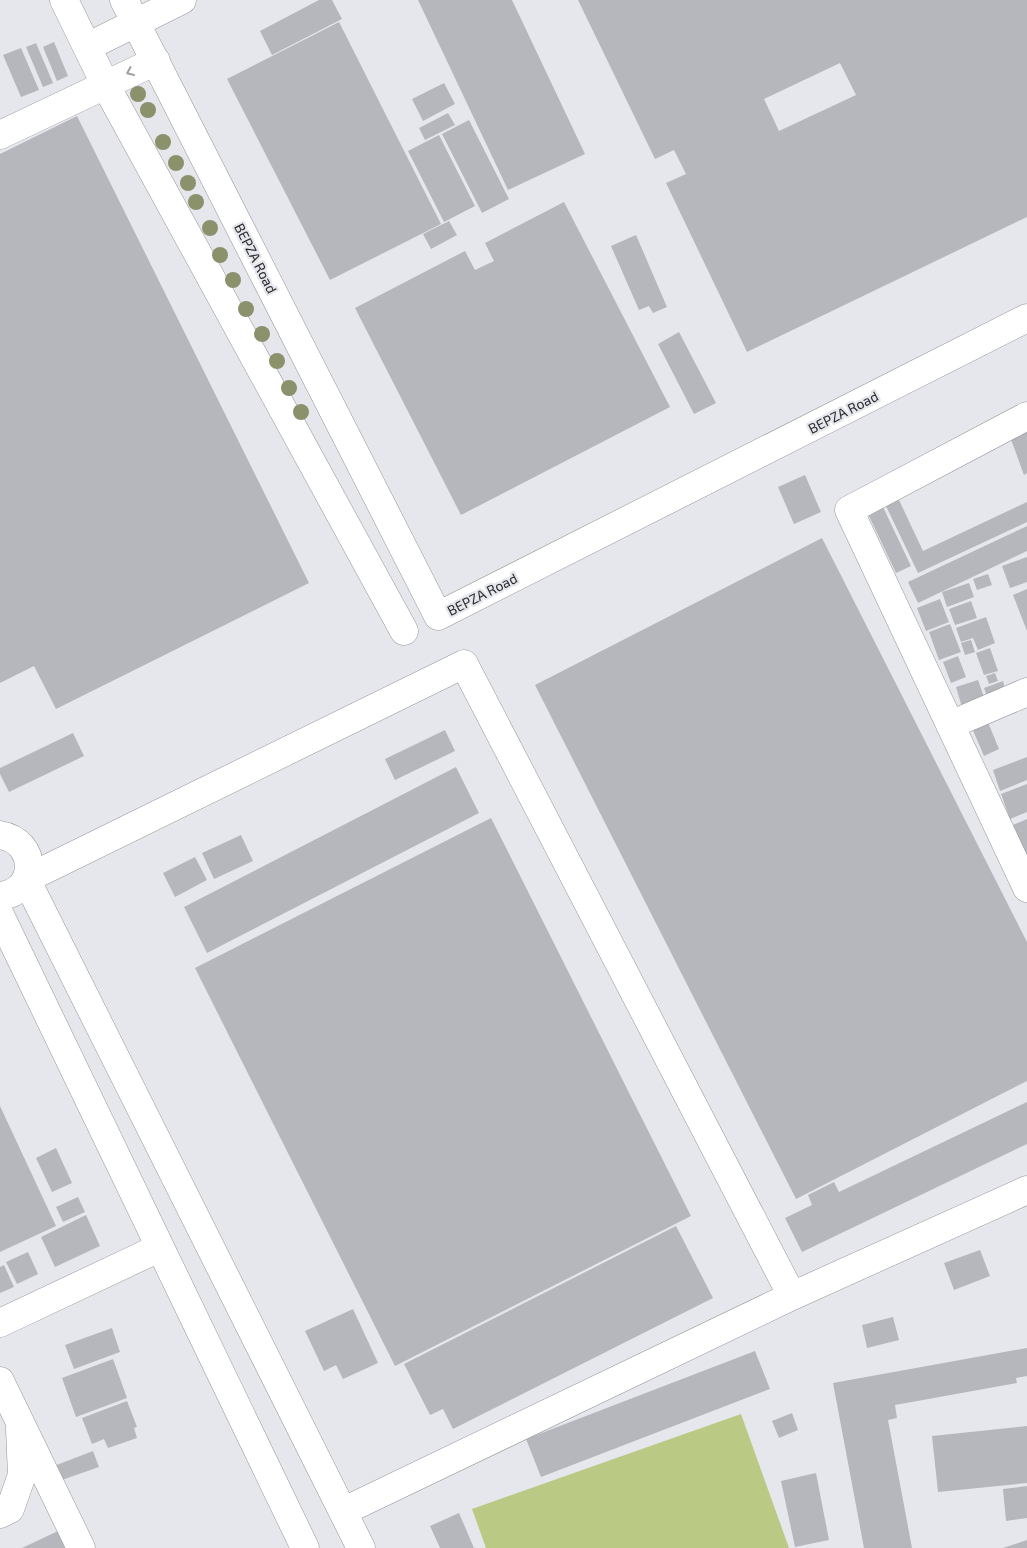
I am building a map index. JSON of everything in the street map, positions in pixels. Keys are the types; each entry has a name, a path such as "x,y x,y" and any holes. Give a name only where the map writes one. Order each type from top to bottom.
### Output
{"street":[{"path":"64,0 105,84 404,631"},
{"path":"87,47 132,16 182,0"},
{"name":"BEPZA Road","path":"132,16 438,616 1027,318"},
{"path":"0,135 156,61"},
{"path":"1027,416 849,510 1027,888"},
{"path":"0,896 17,890 26,880 464,664 792,1296"},
{"path":"950,725 1027,692"},
{"path":"0,835 8,836 17,841 24,849 28,859 29,870 26,880 361,1548"},
{"path":"0,915 305,1548"},
{"path":"344,1511 792,1296 1027,1190"},
{"path":"0,1323 159,1248"},
{"path":"0,1380 81,1548"},
{"path":"0,1514 10,1509 22,1475 19,1418"}],"green space":[{"path":"741,1414 789,1548 486,1548 472,1509"}],"building":[{"path":"319,0 332,0 342,19 272,55 260,31"},
{"path":"418,0 512,0 585,154 508,190"},
{"path":"578,0 1027,0 1027,217 747,352 666,183 686,174 674,150 655,159","holes":["840,63 856,95 779,131 764,99"]},
{"path":"339,22 441,224 330,280 227,79"},
{"path":"54,42 68,76 57,81 43,47"},
{"path":"36,43 53,83 43,87 26,47"},
{"path":"21,48 39,90 21,97 3,55"},
{"path":"444,83 455,104 423,121 412,99"},
{"path":"448,113 455,125 425,140 419,128"},
{"path":"77,116 309,583 56,709 34,666 0,683 0,154"},
{"path":"469,120 509,199 482,213 442,134"},
{"path":"439,135 475,206 444,222 408,151"},
{"path":"564,202 670,407 461,515 355,308 465,251 475,270 494,261 485,243"},
{"path":"449,221 457,235 431,249 423,234"},
{"path":"636,235 667,307 653,313 649,306 639,310 611,246"},
{"path":"679,332 716,403 694,414 658,344"},
{"path":"1027,428 1027,473 1024,475 1009,434"},
{"path":"805,475 821,512 794,524 778,487"},
{"path":"899,500 923,551 1027,502 1027,522 918,573 886,506"},
{"path":"883,507 911,566 896,573 868,514"},
{"path":"1027,526 1027,551 918,603 908,582"},
{"path":"822,538 1027,942 1027,1081 796,1199 535,685"},
{"path":"1027,557 1027,582 1010,588 1002,566"},
{"path":"988,574 992,585 977,590 973,579"},
{"path":"969,583 974,597 947,607 942,592"},
{"path":"1027,589 1027,631 1013,595"},
{"path":"940,599 949,622 926,631 917,608"},
{"path":"971,601 977,618 955,625 949,609"},
{"path":"986,617 995,643 978,650 973,638 961,642 956,628"},
{"path":"950,624 961,652 939,660 929,632"},
{"path":"971,640 975,652 965,655 961,643"},
{"path":"990,648 998,671 984,675 976,653"},
{"path":"958,656 966,677 951,683 943,662"},
{"path":"995,673 998,681 989,684 986,676"},
{"path":"978,680 985,700 962,707 956,687"},
{"path":"1003,681 1006,693 988,699 984,688"},
{"path":"985,715 999,749 984,756 969,721"},
{"path":"445,730 455,751 395,780 385,759"},
{"path":"73,733 84,756 9,792 0,774 0,768"},
{"path":"1027,757 1027,780 1000,791 993,770"},
{"path":"456,767 479,813 207,953 184,907"},
{"path":"1027,784 1027,812 1010,819 1001,794"},
{"path":"491,818 691,1216 395,1366 195,968"},
{"path":"1027,819 1027,857 1013,825"},
{"path":"241,835 253,861 214,879 202,853"},
{"path":"195,857 207,880 175,897 163,873"},
{"path":"1027,1102 1027,1144 802,1252 785,1218 812,1205 808,1195 834,1182 839,1192"},
{"path":"0,1106 56,1226 0,1252"},
{"path":"56,1148 72,1183 52,1192 36,1158"},
{"path":"78,1197 85,1212 63,1222 56,1207"},
{"path":"86,1215 100,1246 55,1267 41,1237"},
{"path":"676,1226 713,1298 453,1429 443,1409 430,1415 404,1364"},
{"path":"980,1250 990,1276 954,1290 944,1263"},
{"path":"28,1252 38,1274 17,1284 6,1262"},
{"path":"4,1265 14,1287 0,1293 0,1267"},
{"path":"353,1309 378,1363 343,1379 336,1365 324,1371 305,1331"},
{"path":"893,1317 899,1340 867,1348 862,1325"},
{"path":"112,1328 120,1352 74,1369 65,1345"},
{"path":"1027,1348 1027,1376 1016,1378 1017,1383 895,1405 897,1418 888,1420 912,1548 864,1548 833,1383"},
{"path":"755,1351 770,1389 541,1477 526,1439"},
{"path":"113,1359 127,1398 76,1417 62,1378"},
{"path":"127,1401 137,1427 134,1428 137,1438 108,1448 104,1439 92,1444 82,1418"},
{"path":"792,1413 798,1430 779,1438 772,1421"},
{"path":"1027,1426 1027,1483 938,1492 932,1436"},
{"path":"93,1451 99,1467 59,1481 54,1466"},
{"path":"816,1473 829,1540 795,1547 781,1481"},
{"path":"1027,1486 1027,1518 1006,1521 1003,1489"},
{"path":"459,1513 474,1548 440,1548 430,1526"},
{"path":"58,1531 65,1548 22,1548"},
{"path":"1027,1540 1027,1548 1003,1548"}]}
